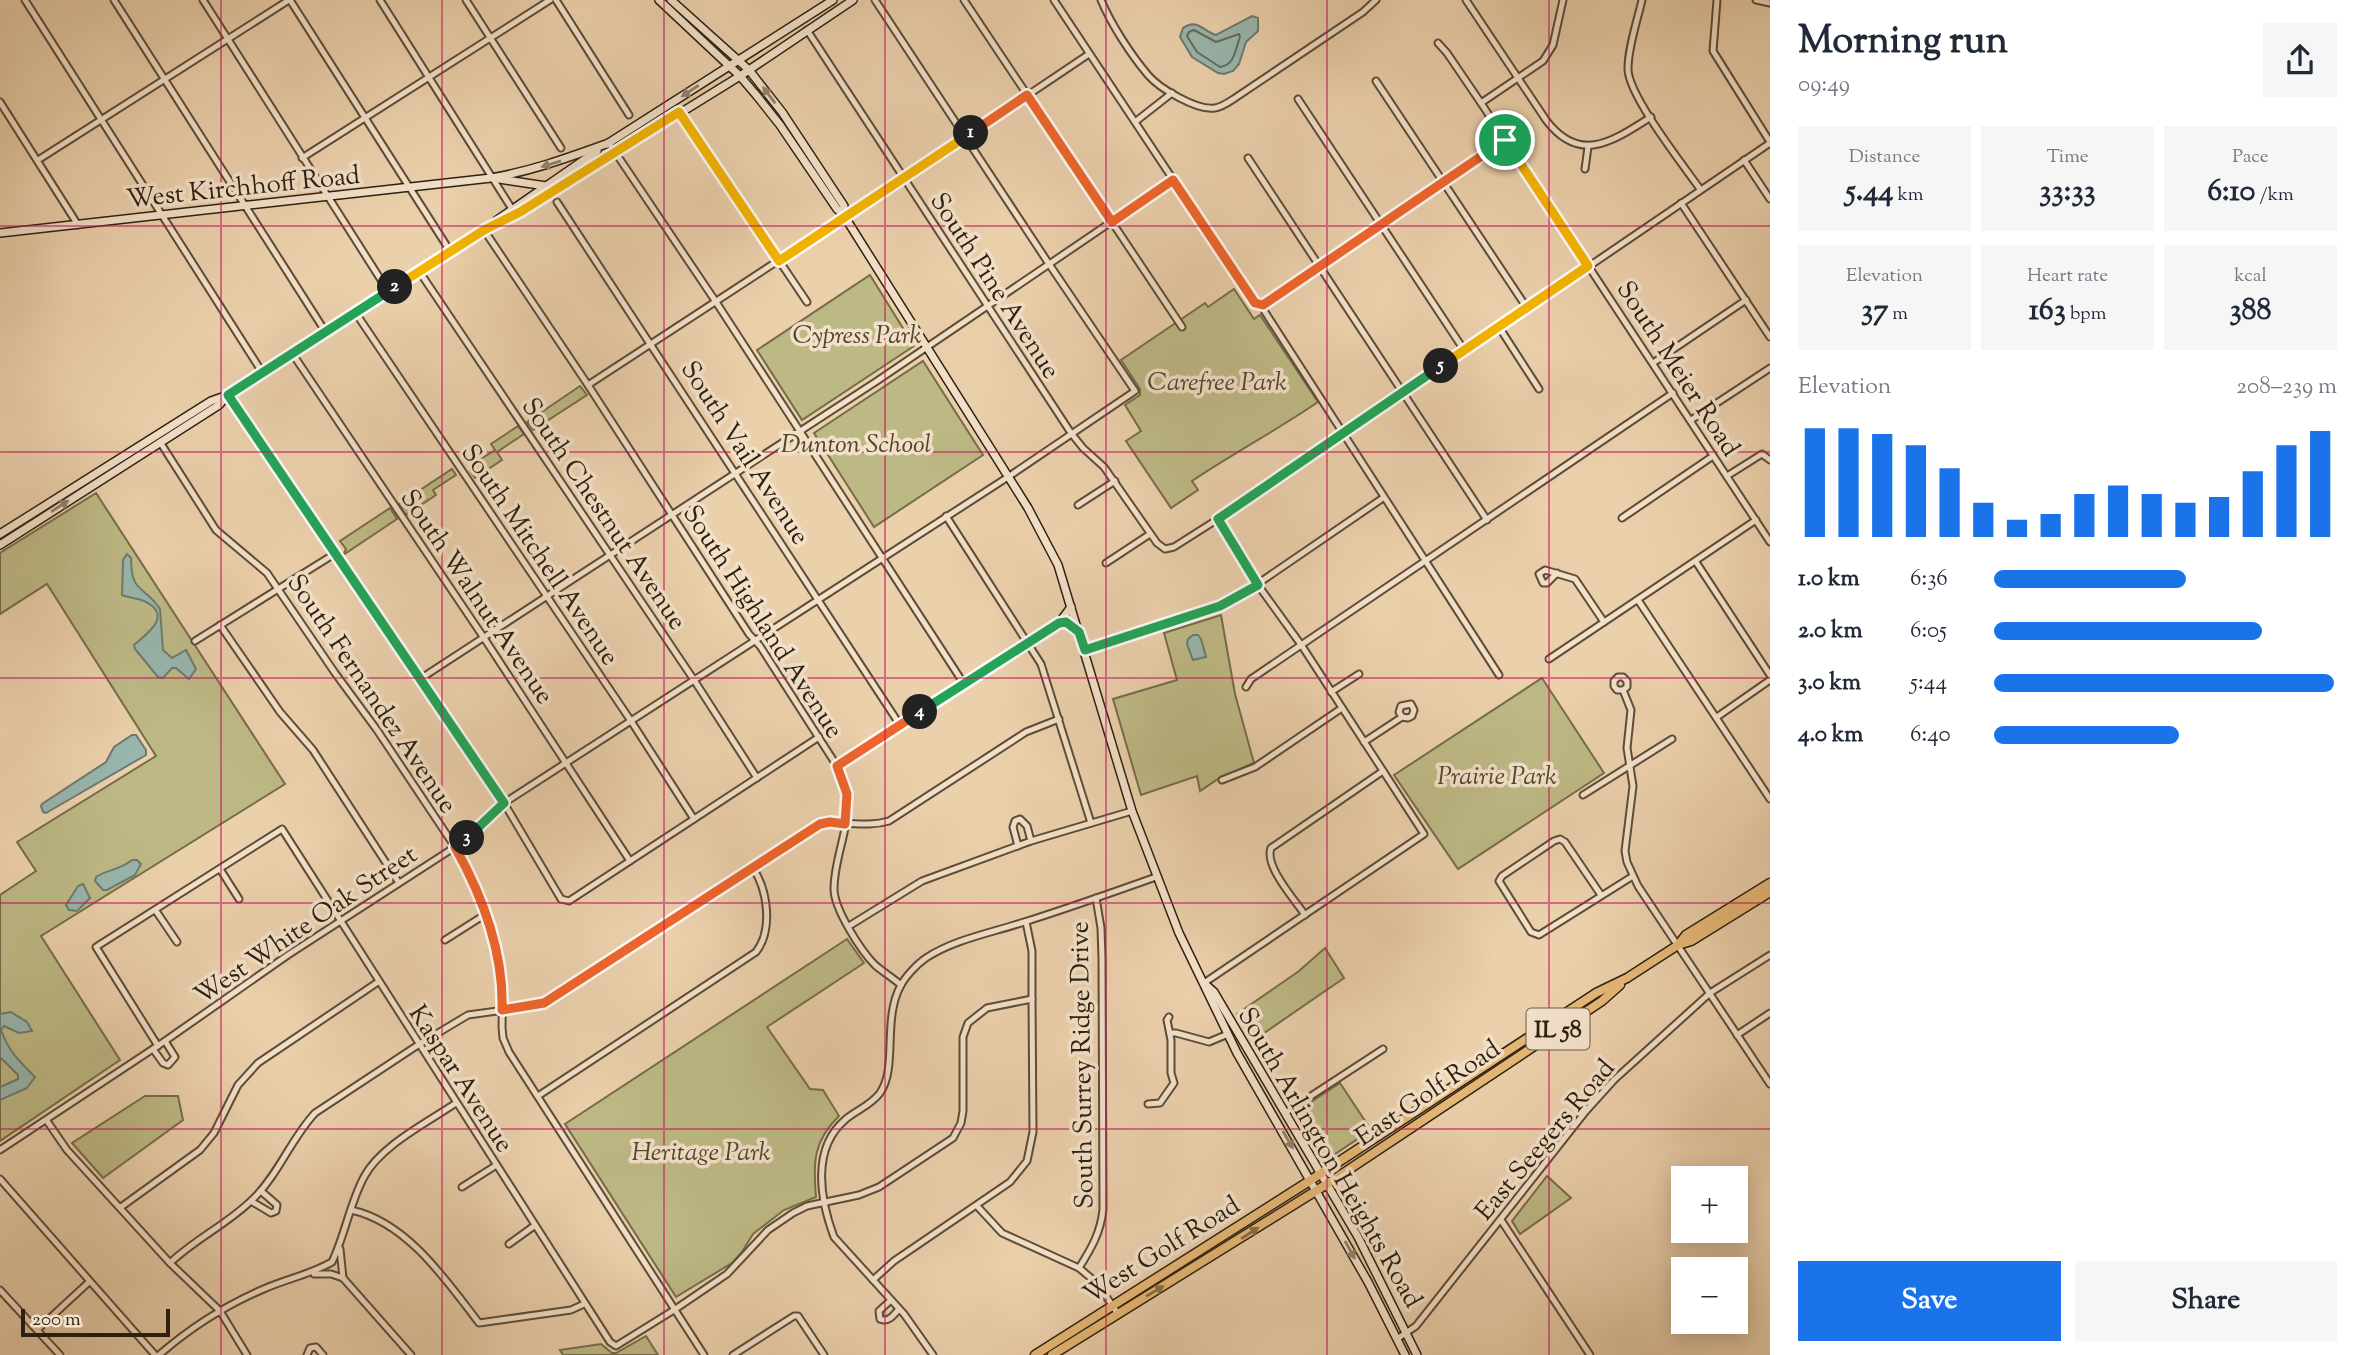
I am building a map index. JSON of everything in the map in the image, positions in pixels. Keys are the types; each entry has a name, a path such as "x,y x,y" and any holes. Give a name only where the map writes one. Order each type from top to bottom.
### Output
{"main road":[{"name":"South Arlington Heights Road","path":"659,0 740,76 774,116 837,209 844,215 1028,508 1058,565 1132,811 1179,933 1228,1034 1311,1180 1405,1355"},
{"name":"South Arlington Heights Road","path":"671,0 750,69 844,206 844,215"},
{"path":"484,230 609,143 833,0"},
{"path":"0,545 219,405 228,395 262,372 450,251 520,212 740,76 853,0"},
{"name":"West Kirchhoff Road","path":"0,233 491,178 557,163 609,143"},
{"name":"West Kirchhoff Road","path":"491,178 544,186 565,184"},
{"path":"0,534 211,401 228,395"},
{"path":"1059,623 1071,607"},
{"path":"1059,623 1066,622 1079,632"},
{"name":"East Golf Road","path":"1678,945 1686,934 1770,883"},
{"name":"East Golf Road","path":"1311,1180 1596,993 1627,978 1678,945 1691,941 1770,892"},
{"name":"East Golf Road","path":"1316,1190 1602,1000 1627,978"},
{"name":"South Arlington Heights Road","path":"1204,983 1214,992 1321,1173 1362,1245 1418,1355"},
{"name":"West Golf Road","path":"1035,1355 1311,1180"},
{"name":"West Golf Road","path":"1052,1355 1316,1190"}],"street":[{"path":"24,0 262,372"},
{"path":"114,0 325,331"},
{"path":"203,0 388,291"},
{"path":"38,160 289,0 450,251"},
{"path":"380,0 512,209"},
{"path":"466,0 561,148"},
{"path":"302,158 550,0"},
{"path":"556,0 629,115"},
{"path":"875,0 1049,264"},
{"path":"964,0 1182,327"},
{"path":"1054,0 1255,303 1263,305 1505,140"},
{"path":"1101,0 1147,75 1172,93 1204,108 1225,105 1363,12 1376,0"},
{"path":"1466,0 1554,131 1573,143 1588,147 1613,141 1651,117"},
{"path":"1481,103 1543,61 1555,38 1563,0"},
{"path":"1642,0 1628,71 1633,92 1700,190"},
{"path":"1204,983 1424,834 1302,646 1258,585 1218,519 1770,142 1713,51 1717,0"},
{"path":"1756,0 1770,3"},
{"name":"South Pine Avenue","path":"807,30 1071,433 1115,481 1157,544 1166,549 1174,547 1218,519"},
{"name":"South Meier Road","path":"1438,43 1481,103 1770,541"},
{"path":"588,385 1089,54"},
{"path":"1377,81 1527,308"},
{"path":"1135,122 1172,93"},
{"path":"1298,99 1464,350"},
{"path":"0,102 78,225"},
{"path":"679,112 807,302"},
{"path":"609,143 716,302 964,684"},
{"path":"1586,169 1588,147"},
{"path":"1248,158 1488,520"},
{"path":"1744,160 1770,199"},
{"path":"420,679 926,348 1173,180"},
{"name":"South Vail Avenue","path":"557,202 900,725"},
{"path":"1681,203 1769,333"},
{"name":"South Highland Avenue","path":"484,230 754,640 761,646 837,766 847,794 834,890 836,903 866,954 875,965 901,985"},
{"name":"West White Oak Street","path":"0,1150 47,1121 340,921 455,847 476,831 504,803 1008,477 1135,391 1049,264"},
{"name":"South Chestnut Avenue","path":"419,271 757,778"},
{"path":"1653,363 1746,300"},
{"path":"1263,305 1383,498 1499,675"},
{"name":"South Mitchell Avenue","path":"355,312 631,721 694,819"},
{"path":"1499,327 1539,389"},
{"name":"South Walnut Avenue","path":"292,353 630,861"},
{"path":"1691,420 1770,368"},
{"path":"1246,687 1251,679 1673,393"},
{"path":"228,395 504,803 561,899 569,901 819,737"},
{"name":"South Fernandez Avenue","path":"160,442 216,530 260,565 278,589 455,847 486,914 501,967 505,1045 704,1355"},
{"path":"1727,476 1760,455 1770,460"},
{"path":"1622,518 1713,456"},
{"path":"1078,505 1115,481"},
{"path":"1085,650 1220,606 1258,585 1315,542 1383,498"},
{"path":"946,516 1028,642 1045,673 1091,823"},
{"path":"1549,659 1756,520"},
{"path":"1106,563 1150,534"},
{"path":"195,641 336,553"},
{"path":"1696,562 1770,678 1717,717"},
{"path":"1557,573 1575,579 1604,622"},
{"path":"1638,600 1770,799"},
{"path":"837,766 1059,623"},
{"path":"220,625 280,712 313,750 399,883"},
{"path":"1331,692 1359,674"},
{"path":"1623,690 1631,710 1628,736 1633,786 1625,851 1633,876 1770,1084"},
{"path":"1222,780 1255,767 1342,709"},
{"path":"1364,742 1402,717"},
{"path":"170,1263 185,1248 261,1191 301,1127 315,1113 418,1045 468,1015 544,1003 820,824 830,822 875,825 888,821 1035,727 1059,719"},
{"path":"1584,795 1672,739"},
{"path":"1306,915 1273,869 1269,853 1271,848 1383,771"},
{"path":"849,926 922,881 1031,841 1132,811"},
{"path":"1018,846 1013,827 1015,821 1020,819 1027,827 1031,841"},
{"name":"Kaspar Avenue","path":"220,869 282,829 495,1166 584,1304 614,1345 674,1310"},
{"path":"1601,895 1565,842 1560,839 1502,876 1499,881 1531,932 1535,934 1543,933 1633,876"},
{"path":"538,1096 756,952 763,943 766,932 760,879 753,868"},
{"path":"165,1041 175,1057 168,1065 163,1063 96,947 220,869 239,899"},
{"path":"933,1355 900,1310 834,1237 825,1202 821,1165 824,1147 845,1120 870,1103 884,1086 888,1072 892,1008 901,985 924,960 937,952 1156,877"},
{"name":"South Surrey Ridge Drive","path":"1079,1268 1095,1242 1103,1209 1102,948 1096,898"},
{"path":"557,908 561,899"},
{"path":"156,911 177,943"},
{"path":"445,940 486,914"},
{"path":"873,1280 894,1262 1010,1182 1027,1161 1033,1132 1032,951 1026,922"},
{"name":"East Seegers Road","path":"1397,1339 1416,1326 1586,1111 1614,1080 1710,993 1770,955"},
{"path":"121,1207 201,1150 214,1133 238,1085 255,1066 378,982"},
{"path":"674,1310 727,1275 776,1224 807,1206 859,1195 879,1187 953,1138 961,1123 963,1111 963,1037 968,1023 987,1008 1032,999"},
{"path":"1737,1035 1770,1013"},
{"path":"1147,1104 1160,1103 1174,1083 1171,1073 1167,1020 1169,1017"},
{"path":"1170,1033 1209,1042 1228,1034"},
{"path":"1285,1113 1383,1049"},
{"path":"0,1179 89,1282 157,1355 220,1311 267,1287 311,1273 332,1262 365,1174 377,1159 456,1103"},
{"path":"47,1121 67,1150 170,1263 220,1311 247,1355"},
{"path":"462,1186 495,1166"},
{"path":"251,1201 266,1212 276,1211 276,1205 261,1191"},
{"path":"977,1206 1002,1233 1079,1268 1097,1283 1118,1314"},
{"path":"351,1210 381,1220 412,1243 480,1323 571,1310 584,1304"},
{"path":"1501,1220 1590,1355"},
{"path":"509,1244 534,1226"},
{"path":"340,1246 343,1278"},
{"path":"311,1273 343,1278 411,1355"},
{"path":"37,1330 89,1282"},
{"path":"0,1290 60,1355"},
{"path":"891,1300 879,1311 880,1320 886,1321 900,1310"},
{"path":"733,1355 798,1315 824,1355"},
{"path":"307,1355 310,1348 316,1348 323,1355"}],"green space":[{"name":"Cypress Park","path":"870,275 914,346 802,420 757,350"},
{"name":"Carefree Park","path":"1234,289 1254,319 1260,315 1318,402 1192,481 1198,490 1171,508 1126,441 1141,431 1125,405 1140,395 1140,389 1121,360 1205,303 1208,307"},
{"name":"Dunton School","path":"923,361 983,455 874,527 814,433"},
{"path":"580,386 587,395 533,430 527,422"},
{"path":"518,426 524,434 497,452 502,460 475,478 470,471 471,465 495,450 491,444"},
{"path":"452,469 456,475 433,490 436,495 406,515 399,504"},
{"path":"96,493 285,784 41,936 120,1060 0,1141 0,895 36,871 17,842 156,756 47,584 0,614 0,553"},
{"path":"390,508 397,519 343,555 346,549 340,541"},
{"path":"1221,615 1235,694 1254,763 1218,779 1200,791 1197,776 1141,795 1113,699 1177,680 1164,633"},
{"name":"Prairie Park","path":"1542,678 1604,773 1458,869 1394,775"},
{"name":"Heritage Park","path":"847,939 864,963 767,1027 810,1089 823,1090 839,1116 824,1134 817,1153 816,1197 784,1210 753,1234 732,1263 676,1297 565,1124"},
{"path":"1325,948 1344,978 1254,1040 1237,1014 1299,971"},
{"path":"1340,1083 1371,1130 1329,1158 1318,1153 1294,1113"},
{"path":"145,1096 178,1096 183,1120 103,1178 72,1143"},
{"path":"1547,1176 1571,1198 1520,1234 1512,1221"},
{"path":"646,1336 658,1355 563,1355 560,1350 601,1344 616,1353"}],"water":[{"path":"1252,16 1258,18 1258,31 1246,42 1239,64 1233,71 1224,74 1192,57 1180,37 1183,28 1188,25 1196,25 1216,35"},
{"path":"127,554 131,558 136,584 160,609 163,650 172,658 186,650 196,669 189,679 176,668 172,668 163,678 158,677 135,649 134,645 155,624 157,612 153,606 141,600 122,595 123,560"},
{"path":"1193,635 1198,635 1201,639 1206,657 1193,660 1187,644"},
{"path":"136,735 146,750 146,755 46,813 43,812 42,804 106,762 114,747"},
{"path":"132,860 141,864 135,875 107,890 103,890 95,881 96,877"},
{"path":"83,884 90,898 77,911 69,910 66,905 78,886"},
{"path":"11,1012 27,1022 32,1031 19,1033 4,1026 1,1030 11,1050 35,1077 27,1088 0,1100 0,1087 18,1079 18,1075 0,1057 0,1014"}],"route":[{"path":"1027,95 1112,222 1173,180 1258,305 1263,305 1505,140 1588,266 1218,519 1258,585 1220,606 1085,650 1079,632 1073,625 1059,623 837,766 847,794 845,824 820,824 544,1003 502,1010 503,980 498,955 486,914 455,847 476,831 504,803 228,395 450,251 520,212 679,112 779,261 1027,95"}]}
